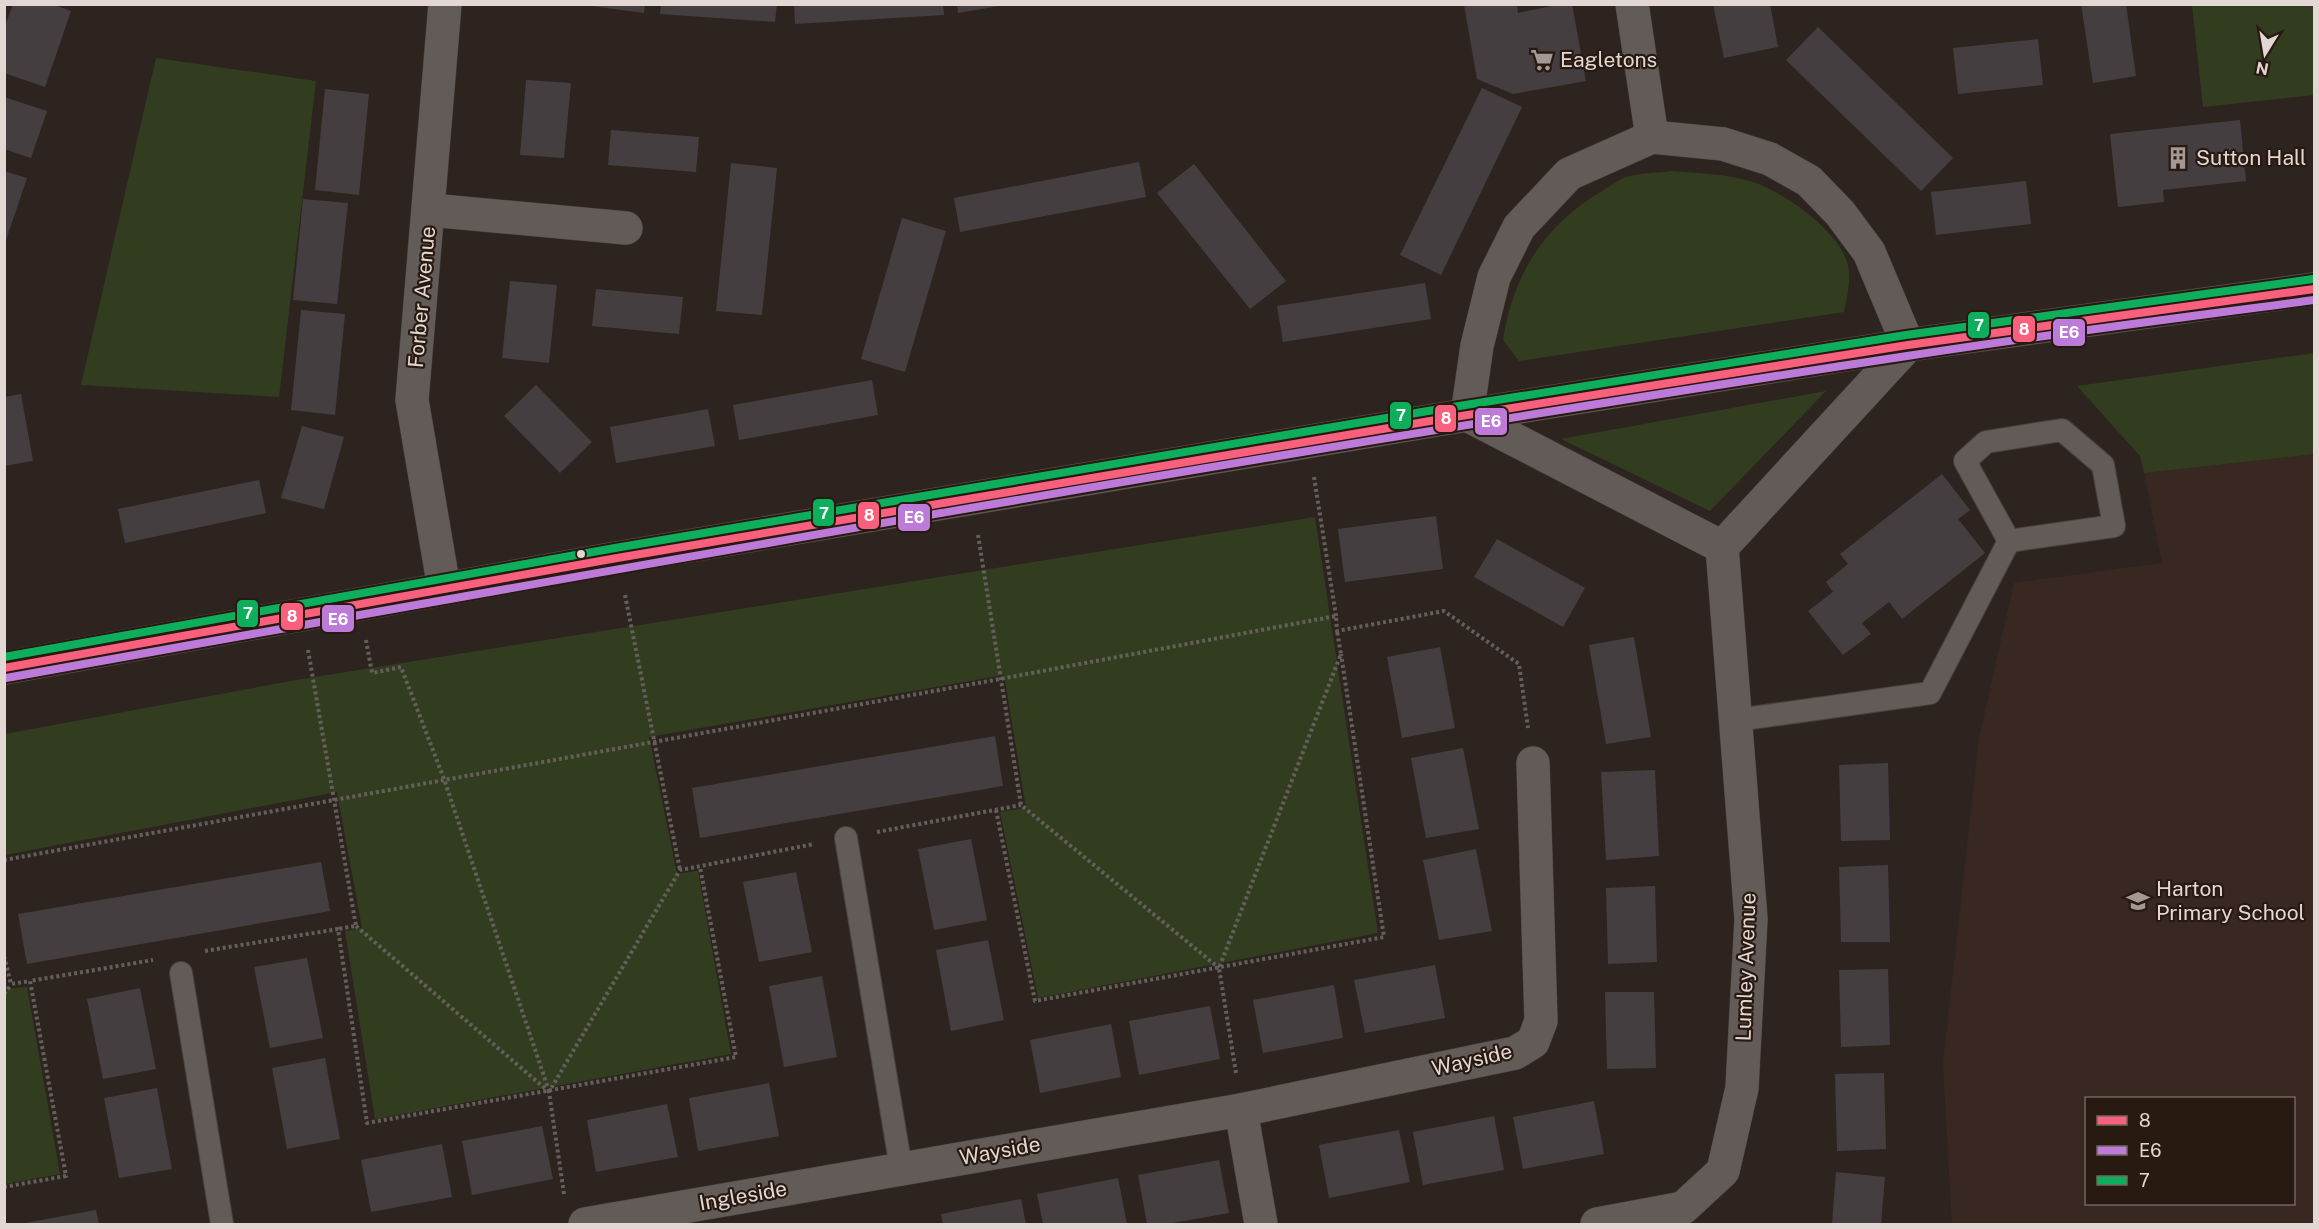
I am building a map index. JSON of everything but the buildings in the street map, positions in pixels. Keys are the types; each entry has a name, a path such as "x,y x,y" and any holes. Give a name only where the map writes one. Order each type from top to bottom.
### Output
{"main road":[{"path":"4,668 617,558 1467,416 1908,345 2314,289"}],"street":[{"name":"Forber Avenue","path":"444,588 412,400 430,210 445,4"},
{"path":"1632,4 1652,137"},
{"path":"1652,137 1723,144 1770,159 1809,181 1840,213 1869,252 1908,345 1722,547 1467,416 1477,346 1494,277 1519,227 1569,174 1652,137"},
{"path":"430,210 626,228"},
{"name":"Lumley Avenue","path":"1597,1224 1683,1208 1723,1171 1742,1088 1751,919 1722,547"},
{"name":"Wayside","path":"901,1168 1242,1110 1515,1053 1533,1042 1541,1020 1533,763"},
{"path":"1242,1110 1261,1224"},
{"name":"Ingleside","path":"575,1213 901,1168"}],"lane":[{"path":"2062,430 2103,465 2114,526 2009,542 1965,461 1986,442 2062,430"},
{"path":"1737,720 1930,693 2009,542"},
{"path":"846,838 901,1168"},
{"path":"181,973 222,1224"}],"path":[{"path":"996,810 1035,1001 1384,937 1309,442"},
{"path":"972,498 1021,805 1219,968"},
{"path":"549,1092 680,870 617,558"},
{"path":"359,604 372,673 401,667 444,778 549,1092 575,1213"},
{"path":"1336,631 1444,611 1519,664 1533,763"},
{"path":"301,614 356,926 549,1092"},
{"path":"4,860 444,778 1000,680 1336,616"},
{"path":"1242,1110 1219,968 1341,654"},
{"path":"680,870 1021,805"},
{"path":"338,929 367,1123 549,1092 736,1057 700,867"},
{"path":"196,953 356,926"},
{"path":"4,956 11,984"},
{"path":"4,994 11,984 160,959"},
{"path":"4,1187 66,1176 30,981"}],"shaded area":[{"name":"Harton Primary School","path":"2314,454 2314,1224 1952,1224 1943,1064 1979,739 2014,583 2162,563 2144,473"}],"green space":[{"path":"2192,5 2314,5 2314,95 2203,107"},
{"path":"156,58 316,81 279,397 81,385"},
{"path":"1672,171 1721,175 1750,181 1777,193 1807,213 1832,237 1842,250 1847,262 1849,281 1844,312 1519,361 1503,340 1508,316 1523,273 1548,236 1563,219 1582,204 1620,180 1637,175"},
{"path":"2314,353 2314,454 2144,473 2140,456 2077,386"},
{"path":"1826,391 1710,511 1561,439"},
{"path":"1315,517 1378,933 1038,998 1000,812 1026,808 1004,675 649,737 677,874 698,871 731,1054 375,1119 345,931 362,928 337,792 5,855 5,734 296,680"},
{"path":"4,976 7,989 27,987 60,1174 5,1184"}],"transit line":[{"name":"7","path":"4,657 615,548 1434,410 1906,335 2313,279"},
{"name":"8","path":"4,668 617,558 1436,420 1908,345 2314,289"},
{"name":"E6","path":"6,678 718,552 1431,431 1958,348 2314,300"}],"place":[{"name":"Eagletons","path":"1542,60"},
{"name":"Sutton Hall","path":"2178,158"},
{"name":"Harton Primary School","path":"2138,901"}]}
